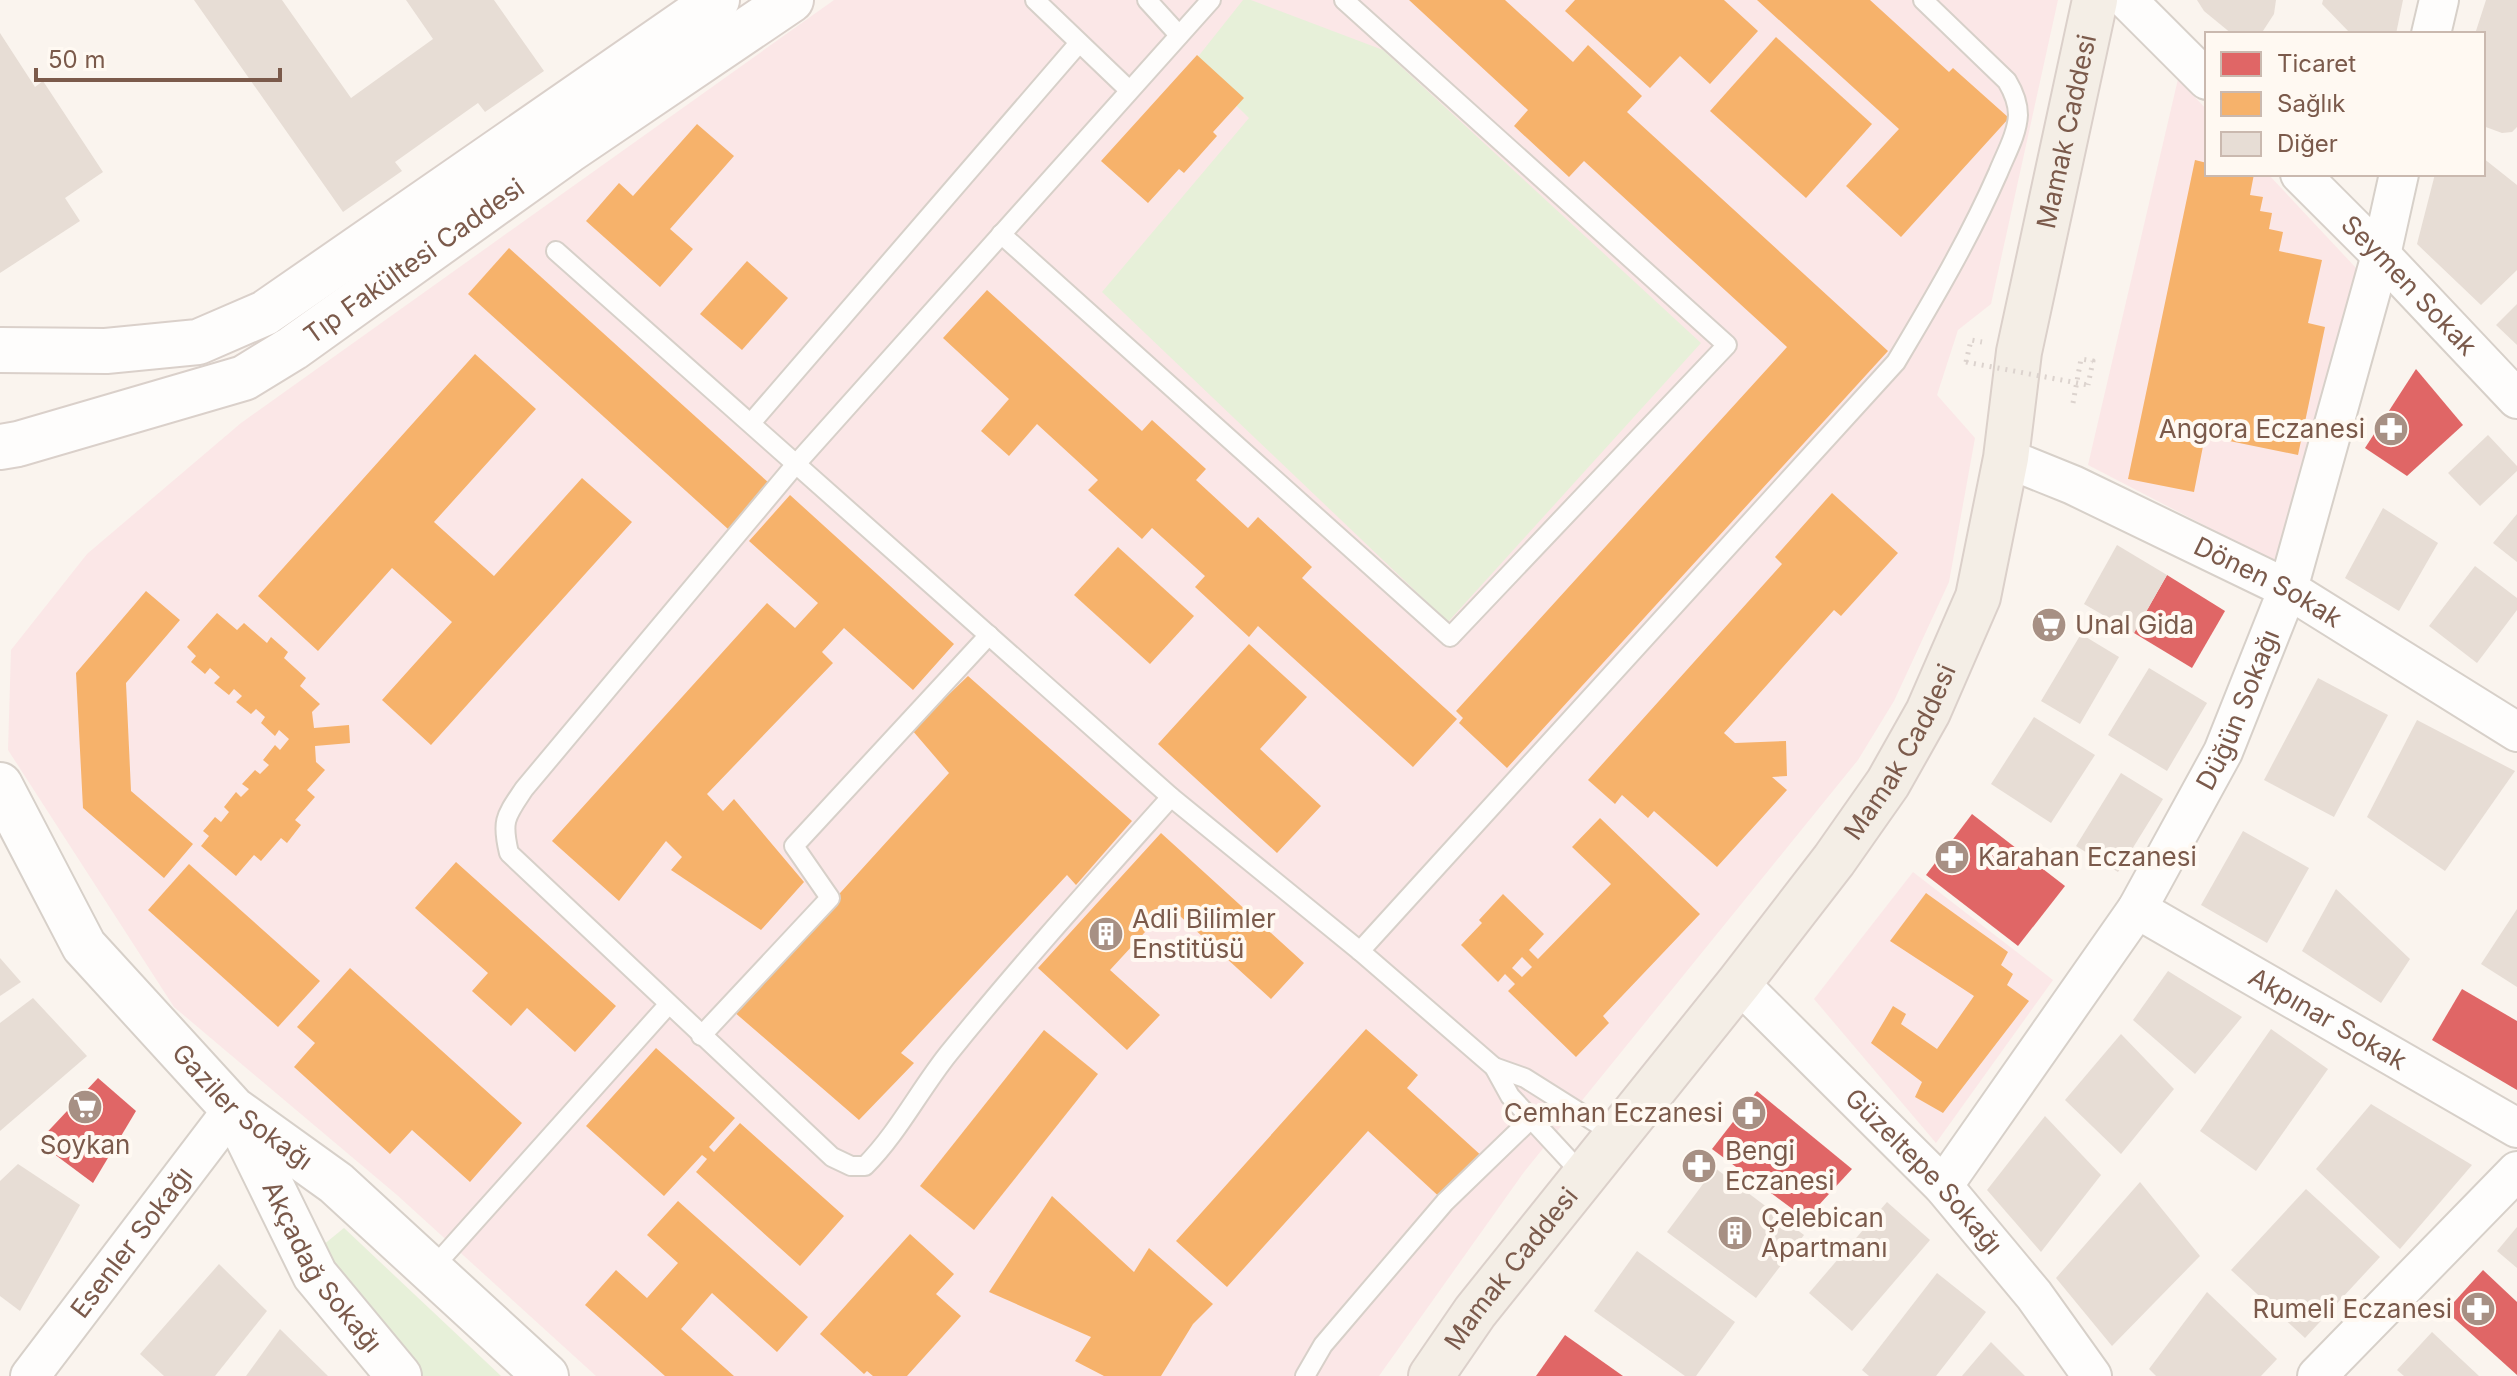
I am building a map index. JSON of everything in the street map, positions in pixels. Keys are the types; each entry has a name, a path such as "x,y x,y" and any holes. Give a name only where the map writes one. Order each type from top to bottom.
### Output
{"main road":[{"name":"Tıp Fakültesi Caddesi","path":"0,350 106,351 198,342 265,313 717,0"},
{"name":"Tıp Fakültesi Caddesi","path":"0,447 244,378 293,348 568,151 791,0"},
{"name":"Mamak Caddesi","path":"1431,1376 1475,1312 1834,860 1888,783 1928,712 1978,597 2006,458 2019,352 2095,0"},
{"name":"Gaziler Sokağı","path":"0,785 84,946 233,1109 336,1183 546,1376"},
{"name":"Akçadağ Sokağı","path":"233,1109 315,1275 399,1376"}],"street":[{"path":"2127,0 2205,78"},
{"path":"2431,32 2439,0"},
{"name":"Seymen Sokak","path":"2302,176 2517,399"},
{"name":"Düğün Sokağı","path":"1943,1186 2137,909 2223,752 2288,589 2381,255 2399,176"},
{"name":"Dönen Sokak","path":"2006,458 2073,485 2288,589 2517,732"},
{"name":"Akpınar Sokak","path":"2137,909 2517,1128"},
{"name":"Güzeltepe Sokağı","path":"1739,983 1943,1186 2034,1295 2092,1376"},
{"name":"Esenler Sokağı","path":"30,1376 233,1109"},
{"path":"2317,1376 2517,1171"}],"lane":[{"path":"1035,0 1129,90"},
{"path":"1147,0 1179,35"},
{"path":"1171,797 957,1042 880,1151 865,1166 851,1166 832,1157 701,1036 509,853 504,832 506,816 524,789 796,464 1211,0"},
{"path":"1001,234 1450,637 1727,345 1344,0"},
{"path":"1360,951 1896,362 1951,271 2012,140 2018,115 2015,96 2007,81 1923,0"},
{"path":"751,423 1079,43"},
{"path":"556,251 1171,797 1360,951 1494,1067 1510,1096 1584,1177"},
{"path":"701,1036 830,898 794,846 989,635"},
{"path":"431,1270 668,1005"},
{"path":"1494,1067 1525,1078 1617,1136"},
{"path":"1305,1376 1323,1345 1445,1202 1531,1119"}],"path":[{"path":"1966,362 2088,385 2093,361 2081,359 2073,403"}],"shaded area":[{"path":"834,0 2058,0 1991,304 1958,330 1937,395 1975,438 1949,582 1894,701 1858,760 1524,1172 1379,1376 596,1376 397,1195 174,1007 8,750 11,650 87,554 241,423"},
{"path":"2178,79 2205,108 2205,176 2270,176 2357,269 2281,565 2088,465"},
{"path":"1913,872 2053,980 1936,1143 1814,999"}],"green space":[{"path":"1243,0 1251,0 1383,50 1701,343 1448,622 1102,292 1249,118 1193,63"},
{"path":"344,1228 501,1376 418,1376 317,1250"}],"building: Ticaret":[{"path":"2416,369 2463,425 2407,476 2365,448"},
{"path":"2167,575 2225,611 2192,668 2134,633"},
{"path":"1972,814 2065,886 2018,946 1926,875"},
{"path":"2462,989 2517,1021 2517,1090 2432,1040"},
{"path":"98,1078 136,1111 93,1183 38,1142"},
{"path":"1757,1091 1852,1169 1806,1219 1712,1149"},
{"path":"2483,1270 2517,1302 2517,1375 2446,1311"},
{"path":"1565,1335 1623,1376 1536,1376"}],"building: Sağlık":[{"path":"1409,0 1505,0 1573,62 1588,45 1642,96 1627,112 1888,351 1507,768 1459,723 1463,718 1456,711 1787,347 1584,161 1569,177 1514,126 1528,110"},
{"path":"1575,0 1724,0 1758,31 1710,84 1680,56 1650,88 1565,11"},
{"path":"1757,0 1870,0 1949,72 1953,68 2009,118 1901,237 1846,186 1899,129"},
{"path":"1776,37 1872,124 1806,198 1710,111"},
{"path":"1197,55 1244,98 1213,132 1217,136 1184,173 1179,169 1148,203 1101,161"},
{"path":"697,124 734,156 670,229 693,249 660,287 586,221 619,183 633,196"},
{"path":"2195,160 2205,162 2205,176 2254,176 2250,195 2263,197 2260,211 2272,213 2269,229 2283,232 2279,251 2322,260 2308,323 2325,327 2298,455 2205,436 2194,492 2128,479"},
{"path":"509,248 769,483 728,529 468,294"},
{"path":"747,261 788,298 742,350 700,314"},
{"path":"987,290 1142,431 1152,420 1206,469 1196,480 1248,528 1258,517 1312,567 1302,578 1457,719 1413,767 1258,626 1249,637 1195,587 1205,576 1152,528 1142,539 1088,490 1098,480 1037,424 1009,456 981,431 1009,399 943,338"},
{"path":"475,354 536,409 434,522 494,576 582,478 632,522 431,745 382,700 452,622 392,568 318,651 258,596"},
{"path":"1832,493 1898,553 1841,616 1834,610 1724,733 1735,743 1786,741 1787,776 1772,777 1787,790 1717,867 1654,811 1648,818 1622,795 1615,804 1588,780 1782,564 1775,557"},
{"path":"790,495 954,644 913,690 844,628 822,652 833,663 707,794 723,811 734,799 804,882 761,930 671,870 682,857 666,841 619,901 552,841 767,603 795,628 818,603 749,541"},
{"path":"1118,547 1194,616 1150,664 1074,595"},
{"path":"146,591 180,620 126,683 131,791 193,844 164,878 83,808 76,673"},
{"path":"217,613 237,630 244,623 267,643 271,637 288,652 284,658 306,678 300,686 320,704 312,712 314,728 349,725 350,743 315,746 316,762 325,770 307,790 315,797 295,820 301,825 287,843 281,838 261,861 254,855 236,876 201,846 209,836 203,831 215,817 221,822 229,812 224,807 236,792 241,797 249,789 242,784 255,770 260,774 269,765 263,760 275,745 280,750 289,739 279,730 275,736 261,723 265,717 256,709 251,714 236,702 242,696 234,689 229,695 214,683 220,677 210,668 205,674 191,662 196,656 187,647"},
{"path":"1249,644 1307,697 1260,749 1321,806 1277,853 1158,744"},
{"path":"968,676 1132,821 1076,885 1067,875 901,1053 914,1063 859,1120 733,1011 949,773 912,730"},
{"path":"1600,818 1700,914 1603,1016 1609,1023 1576,1057 1508,991 1515,984 1505,974 1498,982 1461,945 1503,894 1544,934 1529,950 1538,959 1611,884 1572,847","holes":["1522,957 1532,967 1522,977 1512,968"]},
{"name":"Adli Bilimler Enstitüsü","path":"1161,833 1304,963 1271,999 1169,906 1110,970 1160,1015 1127,1050 1038,968"},
{"path":"456,862 616,1006 575,1052 527,1008 511,1026 472,991 488,973 415,908"},
{"path":"189,864 320,981 278,1027 148,910"},
{"path":"1926,893 2008,952 2001,965 2013,974 2007,985 2029,1001 1943,1113 1915,1097 1922,1082 1871,1043 1893,1006 1906,1014 1901,1024 1937,1049 1974,996 1890,941"},
{"path":"350,968 522,1123 470,1182 412,1130 390,1154 294,1067 315,1043 297,1027"},
{"path":"1366,1029 1418,1075 1407,1088 1484,1158 1445,1202 1368,1131 1227,1287 1176,1241"},
{"path":"1044,1030 1098,1074 974,1230 920,1186"},
{"path":"656,1048 735,1118 709,1147 714,1152 740,1123 844,1216 800,1266 696,1172 707,1159 702,1155 664,1196 586,1126"},
{"path":"1052,1196 1134,1272 1149,1248 1213,1304 1193,1324 1161,1376 1104,1376 1075,1361 1091,1337 989,1292"},
{"path":"678,1201 808,1317 777,1352 712,1293 681,1329 734,1376 665,1376 585,1305 616,1270 647,1298 678,1263 647,1235"},
{"path":"910,1234 954,1274 936,1294 961,1316 907,1376 873,1376 867,1371 864,1374 820,1334"}],"building: Diğer":[{"path":"194,0 282,0 351,98 433,39 406,0 494,0 544,71 485,112 478,103 395,162 402,171 343,212"},
{"path":"2197,0 2276,0 2274,14 2262,32 2230,32 2204,11"},
{"path":"2323,0 2403,0 2396,32 2349,32 2322,4"},
{"path":"2486,0 2517,0 2517,127 2512,132 2502,133 2485,127 2485,32 2476,32"},
{"path":"0,33 35,87 43,81 103,172 65,198 80,221 0,273"},
{"path":"2485,160 2517,185 2517,270 2481,305 2417,244 2434,176 2485,176"},
{"path":"2517,304 2517,345 2496,325"},
{"path":"2488,435 2517,466 2517,471 2480,506 2448,473"},
{"path":"2383,508 2438,543 2399,611 2345,578"},
{"path":"2517,514 2517,562 2493,543"},
{"path":"2117,545 2167,575 2134,633 2084,604"},
{"path":"2475,566 2517,598 2517,610 2477,663 2429,626"},
{"path":"2081,634 2119,657 2080,724 2041,701"},
{"path":"2149,668 2207,703 2167,771 2108,735"},
{"path":"2318,678 2388,715 2334,817 2264,780"},
{"path":"2034,717 2095,755 2051,823 1991,784"},
{"path":"2417,720 2515,771 2445,871 2367,817"},
{"path":"2121,773 2163,799 2118,872 2076,846"},
{"path":"2243,831 2309,868 2267,943 2201,905"},
{"path":"2336,889 2410,959 2381,1003 2302,951"},
{"path":"2517,909 2517,987 2481,964"},
{"path":"0,958 21,982 0,996"},
{"path":"2168,971 2242,1017 2195,1074 2133,1020"},
{"path":"33,998 87,1056 0,1131 0,1023"},
{"path":"2271,1029 2328,1069 2256,1171 2200,1131"},
{"path":"2121,1034 2174,1089 2121,1154 2065,1100"},
{"path":"2371,1104 2472,1165 2400,1249 2316,1169"},
{"path":"2045,1116 2101,1175 2041,1252 1987,1190"},
{"path":"18,1164 80,1205 20,1311 0,1296 0,1181"},
{"name":"Çelebican Apartmanı","path":"1715,1168 1804,1235 1756,1298 1667,1232"},
{"path":"2140,1182 2200,1256 2112,1346 2056,1278"},
{"path":"2306,1189 2380,1257 2305,1338 2231,1270"},
{"path":"1887,1202 1930,1240 1852,1331 1809,1293"},
{"path":"2517,1227 2517,1268 2497,1251"},
{"path":"1637,1251 1735,1322 1696,1376 1685,1376 1594,1311"},
{"path":"219,1264 267,1311 215,1376 164,1376 140,1354"},
{"path":"1937,1273 1986,1312 1936,1376 1869,1376 1862,1370"},
{"path":"2207,1292 2277,1359 2261,1376 2156,1376 2149,1369"},
{"path":"280,1329 328,1376 246,1376"},
{"path":"2432,1332 2479,1376 2404,1376 2397,1370"},
{"path":"1991,1342 2025,1376 1962,1376"}],"place":[{"name":"Angora Eczanesi","path":"2391,429"},
{"name":"Unal Gida","path":"2049,625"},
{"name":"Karahan Eczanesi","path":"1952,857"},
{"name":"Adli Bilimler Enstitüsü","path":"1106,934"},
{"name":"Soykan","path":"85,1107"},
{"name":"Cemhan Eczanesi","path":"1749,1113"},
{"name":"Bengi Eczanesi","path":"1699,1166"},
{"name":"Çelebican Apartmanı","path":"1735,1233"},
{"name":"Rumeli Eczanesi","path":"2478,1309"}]}
